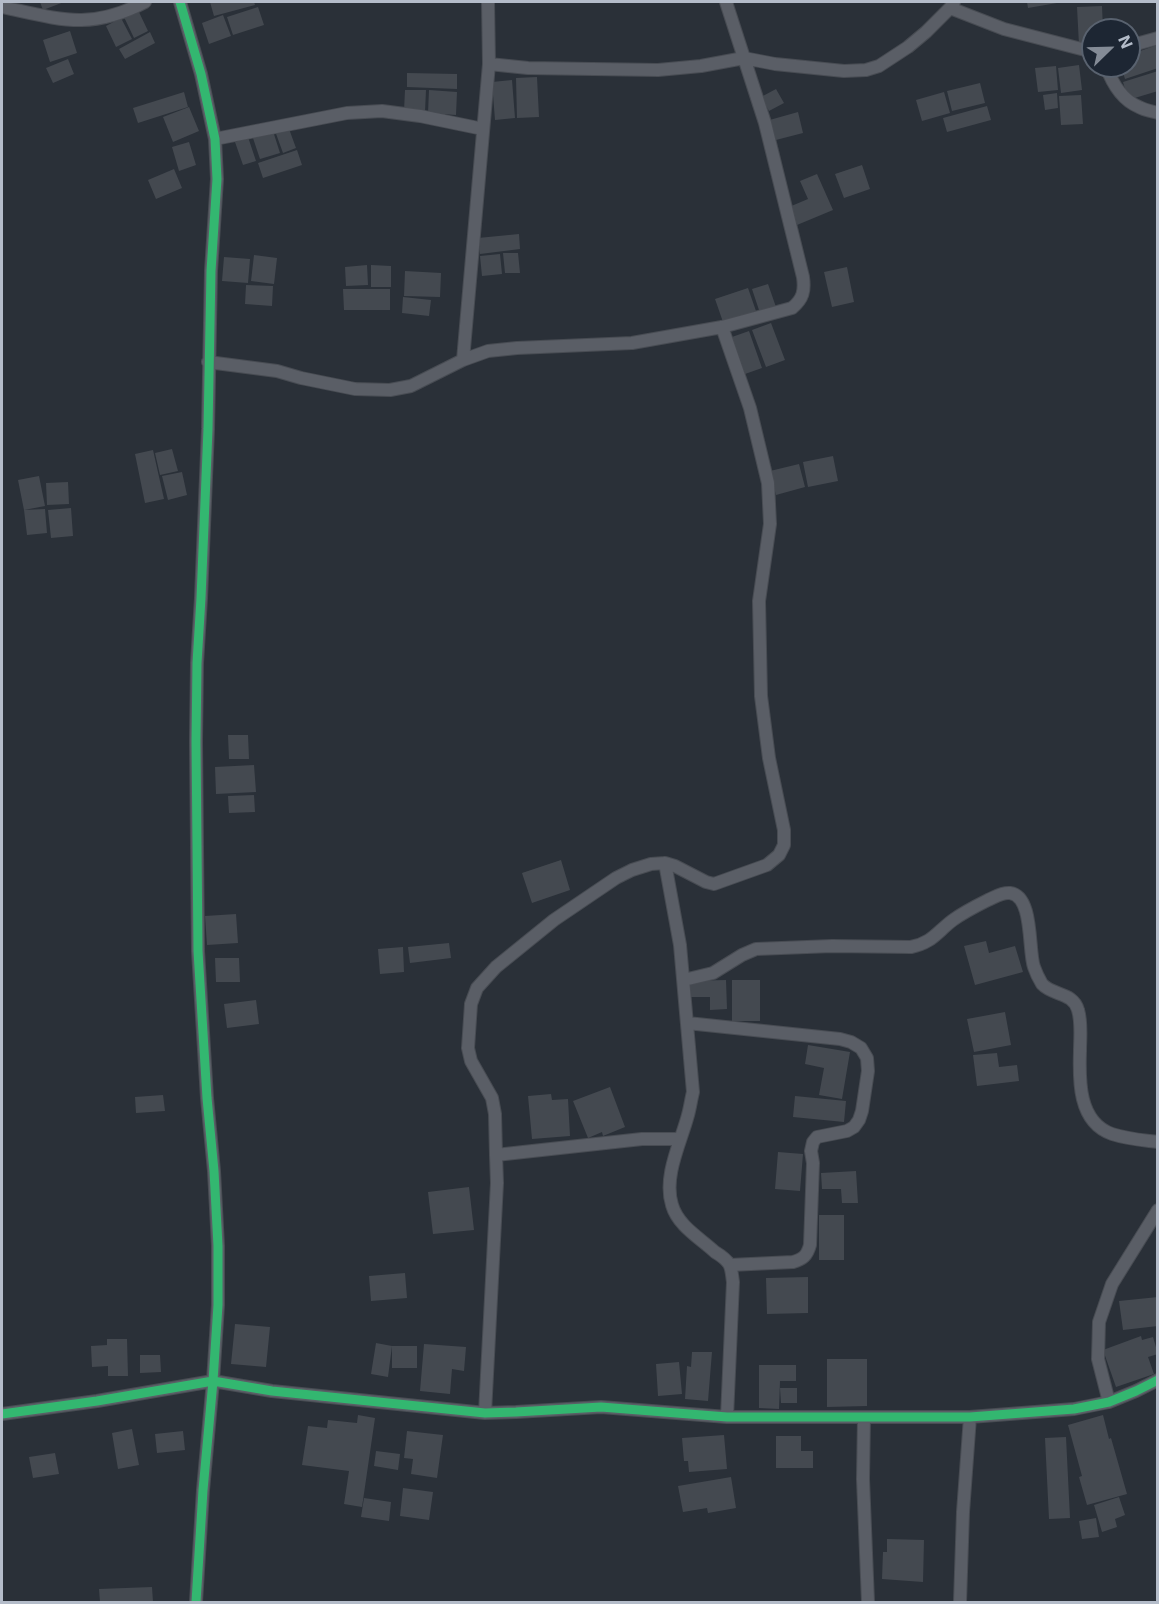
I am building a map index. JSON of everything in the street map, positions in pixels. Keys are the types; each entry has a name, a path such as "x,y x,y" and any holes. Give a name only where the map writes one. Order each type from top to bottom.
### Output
{"street":[{"path":"2,7 49,18 74,21 116,15 145,2"},
{"path":"180,2 201,74 215,139 217,179 211,271 208,429 197,663 196,741 198,951 214,1171 218,1305 196,1602"},
{"path":"463,360 489,64 488,2"},
{"path":"208,362 278,371 355,389 390,390 411,386 463,360 488,351 632,343 722,327 792,308 803,295 805,287 765,123 726,2"},
{"path":"489,64 528,68 658,70 701,66 744,58 776,64 866,70 879,66 894,57 926,32 952,5 1004,29 1081,49"},
{"path":"1141,43 1158,38"},
{"path":"1111,78 1124,98 1138,107 1158,113"},
{"path":"215,139 347,113 382,111 483,129"},
{"path":"485,1413 497,1183 495,1114 492,1098 471,1061 468,1048 471,1004 477,988 496,967 554,920 615,878 632,870 651,864 665,863 714,884 767,865 779,855 784,845 784,830 769,758 761,696 759,601 770,524 768,483 750,408 722,327"},
{"path":"665,863 680,945 693,1092 669,1183 672,1206 680,1220 691,1233 730,1265 733,1282 727,1417"},
{"path":"684,980 713,972 756,949 832,946 911,947 923,944 968,909 1003,893 1011,893 1021,900 1025,909 1033,965 1038,977 1043,985 1066,995 1077,1006 1080,1033 1079,1084 1092,1119 1110,1134 1135,1140 1158,1142"},
{"path":"687,1023 840,1039 861,1048 867,1058 868,1071 859,1120 847,1131 817,1137 813,1142 808,1253 793,1262 730,1265"},
{"path":"496,1155 642,1139 679,1139"},
{"path":"1109,1402 1098,1359 1098,1322 1112,1284 1158,1210"},
{"path":"2,1414 97,1401 213,1381 272,1390 485,1413 601,1407 727,1417 970,1418 1074,1409 1109,1402 1158,1380"},
{"path":"864,1417 863,1491 868,1602"},
{"path":"960,1602 963,1512 970,1418"}],"building":[{"path":"40,2 64,2 43,10"},
{"path":"210,2 254,2 255,5 214,16"},
{"path":"1027,2 1057,2 1057,3 1028,8"},
{"path":"1102,6 1102,18 1081,18 1081,45 1079,45 1077,7"},
{"path":"258,7 264,25 233,35 227,17"},
{"path":"138,10 148,31 134,38 124,17"},
{"path":"223,15 231,36 209,44 202,23"},
{"path":"121,18 132,39 116,47 106,26"},
{"path":"70,31 77,53 50,62 43,40"},
{"path":"150,32 155,43 125,59 119,49"},
{"path":"1157,45 1158,68 1141,74 1141,51"},
{"path":"68,59 74,74 53,83 46,68"},
{"path":"1079,65 1082,90 1061,93 1058,68"},
{"path":"1056,66 1058,90 1038,92 1035,68"},
{"path":"1158,71 1158,91 1128,100 1123,82"},
{"path":"407,73 457,74 457,89 407,87"},
{"path":"537,77 539,117 517,118 516,78"},
{"path":"512,80 515,118 495,120 492,82"},
{"path":"980,83 985,103 952,111 947,91"},
{"path":"776,89 784,103 769,111 761,97"},
{"path":"405,90 426,90 425,112 404,111"},
{"path":"429,90 457,92 456,115 428,113"},
{"path":"184,92 188,107 138,123 133,108"},
{"path":"944,92 950,113 922,121 916,100"},
{"path":"1057,93 1058,108 1045,110 1043,95"},
{"path":"1081,95 1083,124 1061,125 1059,96"},
{"path":"987,106 991,120 947,132 943,118"},
{"path":"189,107 199,131 173,142 163,117"},
{"path":"798,112 803,133 772,141 766,121"},
{"path":"288,126 296,148 283,153 275,131"},
{"path":"273,131 280,153 260,159 253,138"},
{"path":"248,137 256,161 243,165 235,142"},
{"path":"189,142 196,165 179,171 172,147"},
{"path":"297,150 302,165 263,178 258,163"},
{"path":"862,165 870,189 844,198 835,174"},
{"path":"174,169 182,188 156,199 148,180"},
{"path":"817,174 833,210 797,225 789,207 808,199 800,181"},
{"path":"519,234 520,249 480,254 478,238"},
{"path":"503,253 518,253 520,273 505,273"},
{"path":"500,254 502,274 482,276 480,256"},
{"path":"254,255 277,258 274,284 251,281"},
{"path":"224,257 250,259 248,283 222,281"},
{"path":"367,265 368,285 346,286 345,267"},
{"path":"371,265 391,266 391,287 371,287"},
{"path":"847,267 854,302 832,307 824,272"},
{"path":"405,271 441,273 440,297 404,296"},
{"path":"768,284 776,307 760,313 752,289"},
{"path":"246,285 273,286 272,306 245,304"},
{"path":"748,288 756,311 723,322 715,299"},
{"path":"343,289 390,289 390,310 344,310"},
{"path":"403,297 431,300 429,316 402,313"},
{"path":"771,323 785,360 766,367 752,330"},
{"path":"749,331 762,368 745,374 732,337"},
{"path":"172,449 178,471 160,475 155,453"},
{"path":"153,450 164,499 145,503 135,454"},
{"path":"833,456 838,481 808,487 803,462"},
{"path":"799,464 805,487 776,495 770,471"},
{"path":"182,472 187,495 168,500 162,476"},
{"path":"39,476 45,506 24,510 18,480"},
{"path":"68,482 69,504 47,505 46,483"},
{"path":"71,508 73,536 51,538 48,510"},
{"path":"45,509 47,533 27,535 24,510"},
{"path":"228,735 248,735 249,759 229,759"},
{"path":"254,765 256,792 216,794 215,767"},
{"path":"254,795 255,812 229,813 228,796"},
{"path":"561,860 570,890 532,903 522,873"},
{"path":"236,914 238,943 207,945 205,916"},
{"path":"986,941 989,953 1015,946 1023,972 975,985 964,946"},
{"path":"449,943 451,958 410,963 408,947"},
{"path":"403,947 404,972 380,974 378,949"},
{"path":"215,958 239,958 240,982 216,982"},
{"path":"726,980 727,1009 710,1010 710,997 688,997 688,981"},
{"path":"732,980 760,980 760,1021 732,1021"},
{"path":"256,1000 259,1024 227,1028 224,1004"},
{"path":"1005,1012 1011,1045 974,1052 967,1019"},
{"path":"808,1045 850,1052 842,1099 819,1095 824,1068 805,1064"},
{"path":"997,1053 999,1067 1017,1065 1019,1081 977,1086 973,1055"},
{"path":"610,1087 625,1127 603,1136 602,1132 588,1138 573,1101"},
{"path":"551,1094 552,1100 568,1099 570,1136 532,1139 528,1096"},
{"path":"163,1095 165,1111 136,1113 135,1097"},
{"path":"795,1096 846,1101 844,1122 793,1117"},
{"path":"778,1152 803,1154 800,1191 775,1189"},
{"path":"856,1171 858,1203 842,1203 841,1189 822,1189 821,1173"},
{"path":"469,1187 474,1230 433,1234 428,1192"},
{"path":"819,1215 844,1215 844,1260 819,1260"},
{"path":"405,1273 407,1298 371,1301 369,1276"},
{"path":"808,1277 808,1313 767,1314 766,1278"},
{"path":"1158,1297 1158,1326 1123,1330 1119,1301"},
{"path":"235,1324 270,1327 266,1367 231,1364"},
{"path":"1141,1336 1142,1340 1153,1337 1158,1354 1148,1357 1154,1374 1116,1387 1103,1350"},
{"path":"107,1339 127,1339 128,1376 108,1376 108,1366 92,1367 91,1346 107,1345"},
{"path":"376,1343 392,1346 388,1377 371,1374"},
{"path":"424,1344 466,1347 464,1371 452,1369 450,1394 420,1391"},
{"path":"392,1346 417,1346 417,1368 392,1368"},
{"path":"692,1352 712,1352 708,1401 685,1399 687,1366 691,1367"},
{"path":"140,1355 160,1355 161,1372 140,1373"},
{"path":"827,1359 867,1359 867,1406 827,1407"},
{"path":"679,1362 682,1394 658,1396 656,1364"},
{"path":"759,1365 796,1365 796,1381 780,1381 779,1409 759,1408"},
{"path":"780,1388 797,1388 797,1403 781,1403"},
{"path":"358,1415 375,1418 362,1507 344,1504 349,1471 302,1465 308,1426 327,1428 328,1420 357,1423"},
{"path":"1103,1415 1127,1494 1087,1505 1079,1477 1082,1476 1068,1425"},
{"path":"132,1429 139,1465 118,1469 112,1433"},
{"path":"183,1431 185,1450 157,1453 155,1434"},
{"path":"407,1431 443,1435 437,1478 411,1474 413,1459 404,1458"},
{"path":"724,1435 727,1469 689,1472 688,1461 684,1461 682,1438"},
{"path":"776,1436 801,1436 801,1451 813,1451 813,1468 776,1468"},
{"path":"1066,1437 1070,1518 1049,1519 1045,1438"},
{"path":"376,1451 400,1454 398,1470 374,1466"},
{"path":"55,1453 59,1474 33,1478 29,1457"},
{"path":"731,1477 736,1508 708,1513 707,1508 683,1512 678,1486"},
{"path":"403,1488 433,1492 429,1520 400,1516"},
{"path":"1119,1497 1125,1515 1115,1519 1117,1527 1102,1532 1094,1505"},
{"path":"364,1498 391,1502 389,1521 361,1517"},
{"path":"1096,1518 1099,1537 1082,1539 1079,1521"},
{"path":"887,1539 924,1540 923,1582 882,1579 883,1552 887,1552"},
{"path":"152,1587 153,1602 100,1602 99,1589"}],"cycle path":[{"path":"2,1414 97,1401 213,1381 218,1305 218,1246 198,951 196,741 197,663 208,429 211,271 217,179 215,139 201,74 180,2"},
{"path":"196,1602 213,1381 272,1391 485,1413 601,1407 727,1417 970,1417 1074,1409 1109,1402 1158,1380"}]}
